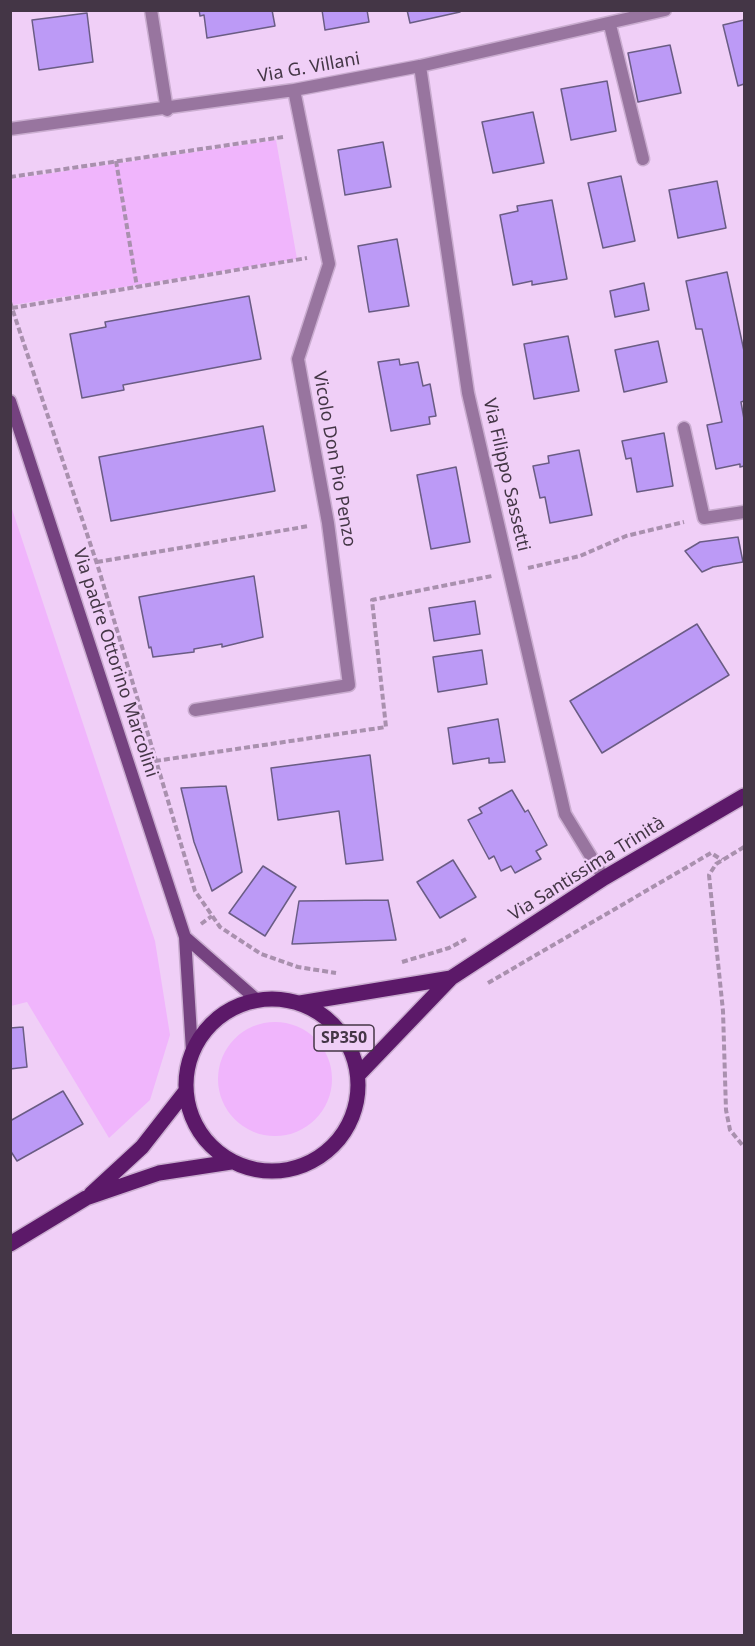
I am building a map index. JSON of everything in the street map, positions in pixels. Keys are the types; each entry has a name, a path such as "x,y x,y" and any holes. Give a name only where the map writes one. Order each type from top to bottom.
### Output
{"main road":[{"name":"Via padre Ottorino Marcolini","path":"10,401 185,937 192,1051"},
{"name":"Via Santissima Trinità","path":"358,1075 451,978 604,878 744,796"},
{"path":"185,937 257,1000"},
{"name":"Via Santissima Trinità","path":"300,1003 451,978"},
{"name":"Via Santissima Trinità","path":"279,999 300,1003 322,1014 339,1031 352,1052 358,1075 357,1102 348,1128 331,1149 317,1159 283,1171 256,1171 231,1162 213,1149 199,1133 190,1113 185,1092 186,1071 192,1051 203,1032 218,1017 237,1006 257,1000 279,999"},
{"name":"Via Santissima Trinità","path":"10,1244 86,1198 142,1147 185,1092"},
{"name":"Via Santissima Trinità","path":"86,1198 159,1173 231,1162"}],"street":[{"path":"152,10 167,110"},
{"name":"Via G. Villani","path":"10,129 167,110 294,90 420,66 610,25 665,10"},
{"path":"610,25 643,159"},
{"name":"Via Filippo Sassetti","path":"420,66 468,393 565,814 604,878"},
{"name":"Vicolo Don Pio Penzo","path":"195,710 349,685 328,523 298,359 329,264 294,90"},
{"path":"684,429 704,518 744,512"}],"path":[{"path":"10,177 304,134"},
{"path":"116,161 137,287"},
{"path":"12,308 327,255"},
{"path":"510,573 580,556 626,536 704,518"},
{"path":"97,562 328,523"},
{"path":"744,847 722,860 709,875 723,1011 726,1110 730,1130 744,1147"},
{"path":"479,988 711,853 722,860"}],"shaded area":[{"path":"276,140 297,259 13,305 10,293 11,179"},
{"path":"10,503 155,941 170,1035 150,1100 109,1138 27,1002 11,1006"},
{"path":"275,1022 297,1026 315,1039 328,1057 332,1079 328,1101 315,1119 297,1132 275,1136 253,1132 235,1119 222,1101 218,1079 222,1057 235,1039 253,1026"}],"building":[{"path":"199,10 272,10 275,26 207,38 204,15 200,16"},
{"path":"322,10 367,10 369,22 325,30"},
{"path":"407,10 460,10 460,12 410,23"},
{"path":"87,13 93,62 39,70 32,20"},
{"path":"744,20 744,84 738,86 723,25"},
{"path":"670,45 681,93 638,102 628,53"},
{"path":"607,81 616,131 571,140 561,89"},
{"path":"533,112 544,163 493,173 482,122"},
{"path":"383,142 391,187 345,195 338,150"},
{"path":"621,176 635,241 603,248 588,183"},
{"path":"717,181 726,228 678,238 669,190"},
{"path":"552,200 567,279 532,285 532,281 513,285 500,215 518,211 517,206"},
{"path":"397,239 409,306 369,312 358,246"},
{"path":"727,272 744,351 744,401 741,402 744,419 744,466 740,467 740,464 716,469 707,425 722,422 702,329 696,329 686,281"},
{"path":"644,283 649,310 615,317 610,291"},
{"path":"249,296 261,359 123,385 124,390 82,398 70,334 106,327 105,322"},
{"path":"568,336 579,391 534,399 524,344"},
{"path":"658,341 667,382 624,392 615,350"},
{"path":"399,359 400,365 418,362 423,386 430,384 436,416 429,417 430,424 391,431 378,362"},
{"path":"263,426 275,491 111,521 99,457"},
{"path":"664,433 673,486 637,492 631,458 626,459 622,441"},
{"path":"579,450 592,515 550,523 545,497 540,498 533,466 549,463 548,456"},
{"path":"456,467 470,542 431,549 417,475"},
{"path":"738,537 743,562 713,567 702,572 685,551 700,542"},
{"path":"254,576 263,637 222,647 222,644 194,649 194,652 153,657 151,647 149,648 139,597"},
{"path":"475,601 480,634 434,641 429,608"},
{"path":"697,624 729,675 602,753 570,701"},
{"path":"482,650 487,684 438,692 433,657"},
{"path":"498,719 505,762 489,763 489,758 453,764 448,728"},
{"path":"370,755 383,860 346,864 339,811 278,820 271,768"},
{"path":"226,786 242,872 212,891 194,842 181,788"},
{"path":"512,790 525,812 528,810 547,845 536,851 541,859 515,873 511,866 501,871 494,856 489,859 468,820 482,813 479,808"},
{"path":"453,860 476,897 440,918 417,882"},
{"path":"263,866 296,887 265,936 229,913"},
{"path":"388,900 396,940 292,944 299,901"},
{"path":"23,1027 27,1067 10,1069 10,1028"},
{"path":"63,1091 83,1124 17,1161 10,1150 10,1121"}]}
